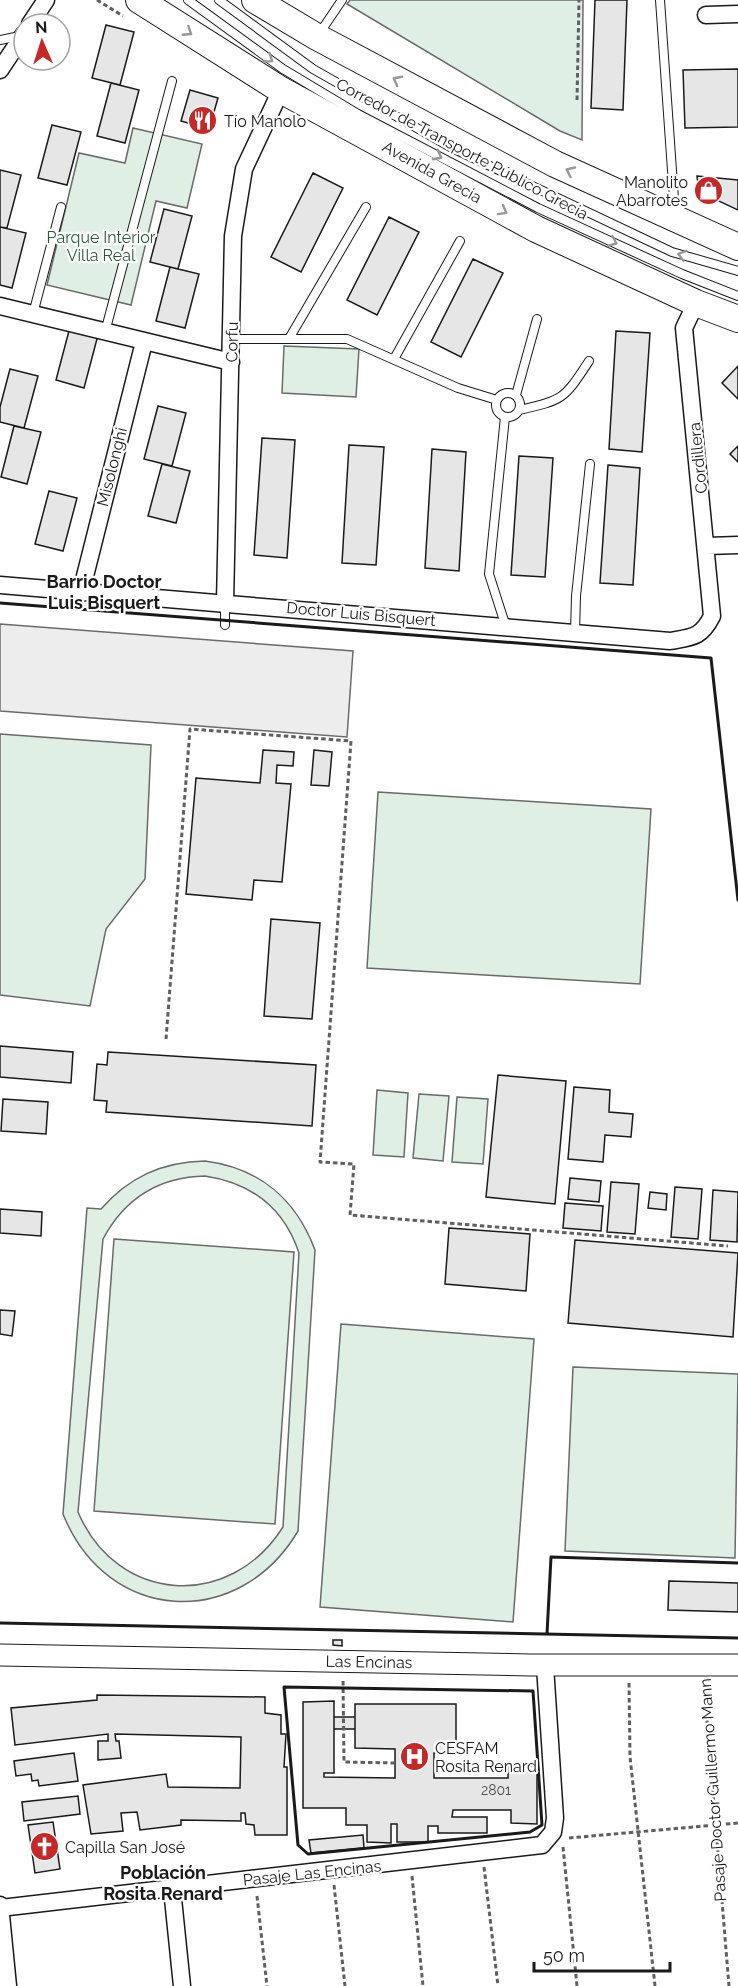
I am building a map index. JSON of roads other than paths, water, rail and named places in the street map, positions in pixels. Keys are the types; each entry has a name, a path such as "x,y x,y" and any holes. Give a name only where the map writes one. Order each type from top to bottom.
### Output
{"main road":[{"name":"Avenida Grecia","path":"139,0 281,90 536,229 696,303 738,319"},
{"path":"255,0 317,37 555,164 738,247"}],"street":[{"path":"706,15 738,14"},
{"path":"0,70 12,52"},
{"name":"Corfu","path":"225,603 233,236 236,206 244,169 281,90"},
{"name":"Cordillera","path":"696,303 684,327 712,616"},
{"path":"0,306 231,362"},
{"name":"Misolonghi","path":"81,592 144,342"},
{"path":"707,546 738,545"},
{"name":"Doctor Luis Bisquert","path":"0,585 670,641 693,637 705,630 712,616"},
{"name":"Las Encinas","path":"0,1655 545,1666 738,1665"},
{"name":"Pasaje Las Encinas","path":"0,1907 534,1848 549,1839 555,1818 545,1666"},
{"path":"172,1889 182,1986"},
{"path":"0,1907 9,1986"}],"lane":[{"name":"Corredor de Transporte Público Grecia","path":"188,0 283,69 358,114 538,208 682,274 738,296"},
{"name":"Corredor de Transporte Público Grecia","path":"219,0 313,69 452,148 672,252 738,271"},
{"path":"317,37 342,0"},
{"path":"660,0 675,219"},
{"path":"105,332 172,81"},
{"path":"33,314 61,207"},
{"path":"290,337 366,207"},
{"path":"394,359 460,240"},
{"path":"519,410 519,399 516,395 537,319"},
{"path":"232,339 290,337 347,339 458,388 497,400"},
{"path":"516,395 505,393 497,400 497,410 506,417 511,417 519,410 549,403 568,393 589,361"},
{"path":"506,417 489,574 506,627"},
{"path":"576,633 576,596 590,464"},
{"path":"225,603 225,625"}],"place":[{"name":"Tío Manolo","path":"203,121"},
{"name":"Manolito Abarrotes","path":"709,191"},
{"name":"CESFAM Rosita Renard","path":"414,1757"},
{"name":"Capilla San José","path":"44,1847"}],"district":[{"name":"Barrio Doctor Luis Bisquert","path":"104,591"},
{"name":"Población Rosita Renard","path":"163,1882"}],"park label":[{"name":"Parque Interior Villa Real","path":"101,246"}]}
